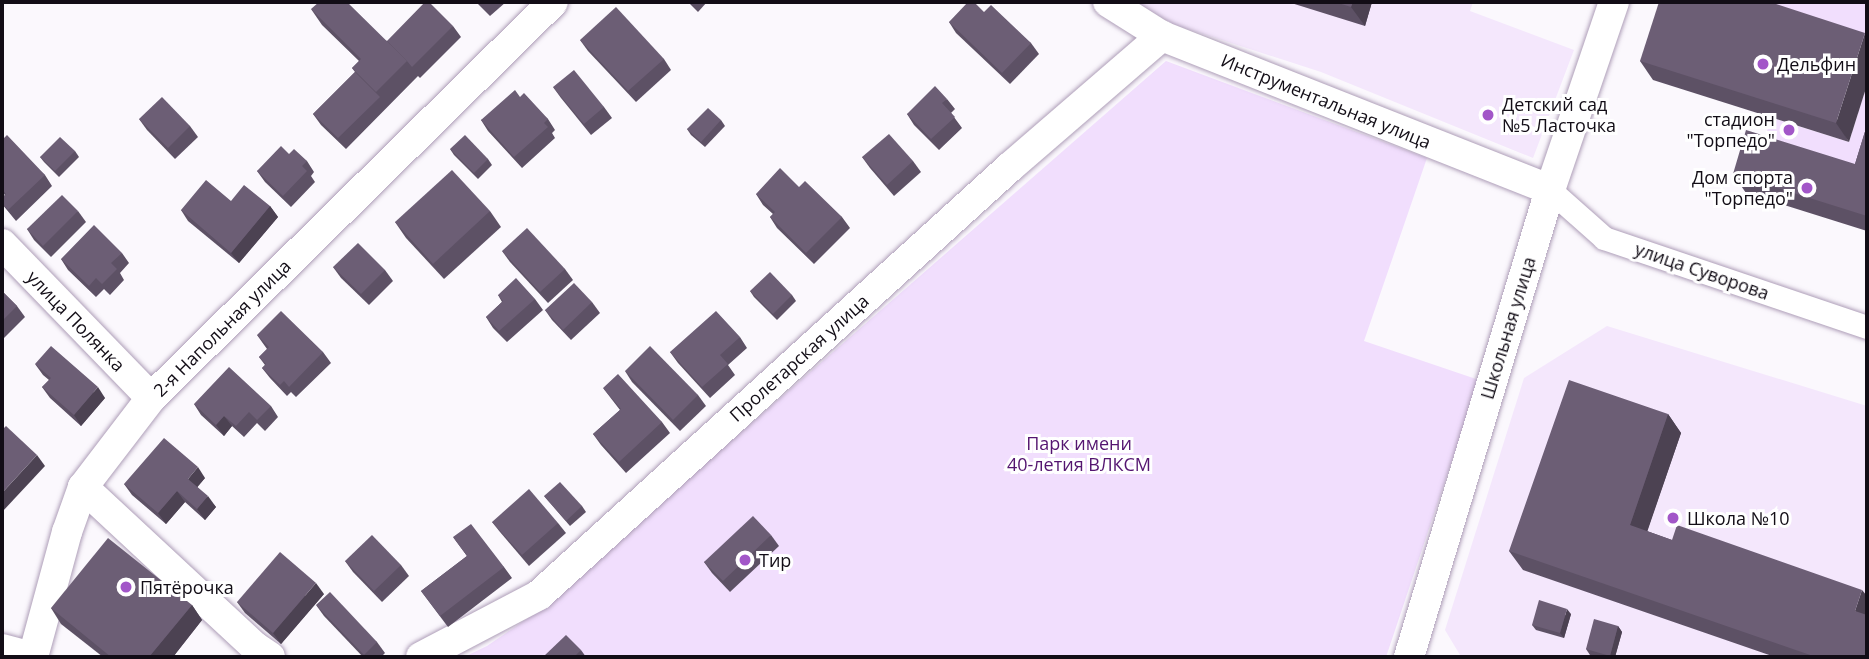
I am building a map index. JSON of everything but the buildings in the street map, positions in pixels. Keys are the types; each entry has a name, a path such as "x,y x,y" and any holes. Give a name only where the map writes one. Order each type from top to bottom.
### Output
{"street":[{"name":"2-я Напольная улица","path":"33,657 67,532 83,487 151,398 553,2"},
{"name":"Инструментальная улица","path":"1108,2 1162,36 1550,190"},
{"name":"Школьная улица","path":"1409,657 1550,190 1614,2"},
{"name":"Пролетарская улица","path":"421,657 539,595 1010,167 1162,36"},
{"name":"улица Суворова","path":"1550,190 1604,238 1867,327"},
{"name":"улица Полянка","path":"2,244 151,398"},
{"path":"83,487 255,647 270,657"},
{"path":"2,649 33,657"}],"shaded area":[{"name":"Детский сад №5 Ласточка","path":"1136,2 1473,2 1470,11 1574,50 1533,158 1321,72 1172,24"},
{"name":"Школа №10","path":"1607,326 1867,406 1867,657 1460,655 1445,630 1524,378"}],"green space":[{"path":"1725,2 1867,2 1867,48"},
{"name":"Парк имени 40-летия ВЛКСМ","path":"1166,61 1427,158 1364,341 1479,380 1386,657 464,657 487,646 550,603 604,552"},
{"name":"стадион \"Торпедо\"","path":"1867,85 1867,183 1760,149 1772,118 1849,142"}],"place":[{"name":"Дельфин","path":"1763,64"},
{"name":"Детский сад №5 Ласточка","path":"1488,115"},
{"name":"стадион \"Торпедо\"","path":"1789,130"},
{"name":"Дом спорта \"Торпедо\"","path":"1807,188"},
{"name":"Школа №10","path":"1673,518"},
{"name":"Тир","path":"745,560"},
{"name":"Пятёрочка","path":"126,587"}]}
